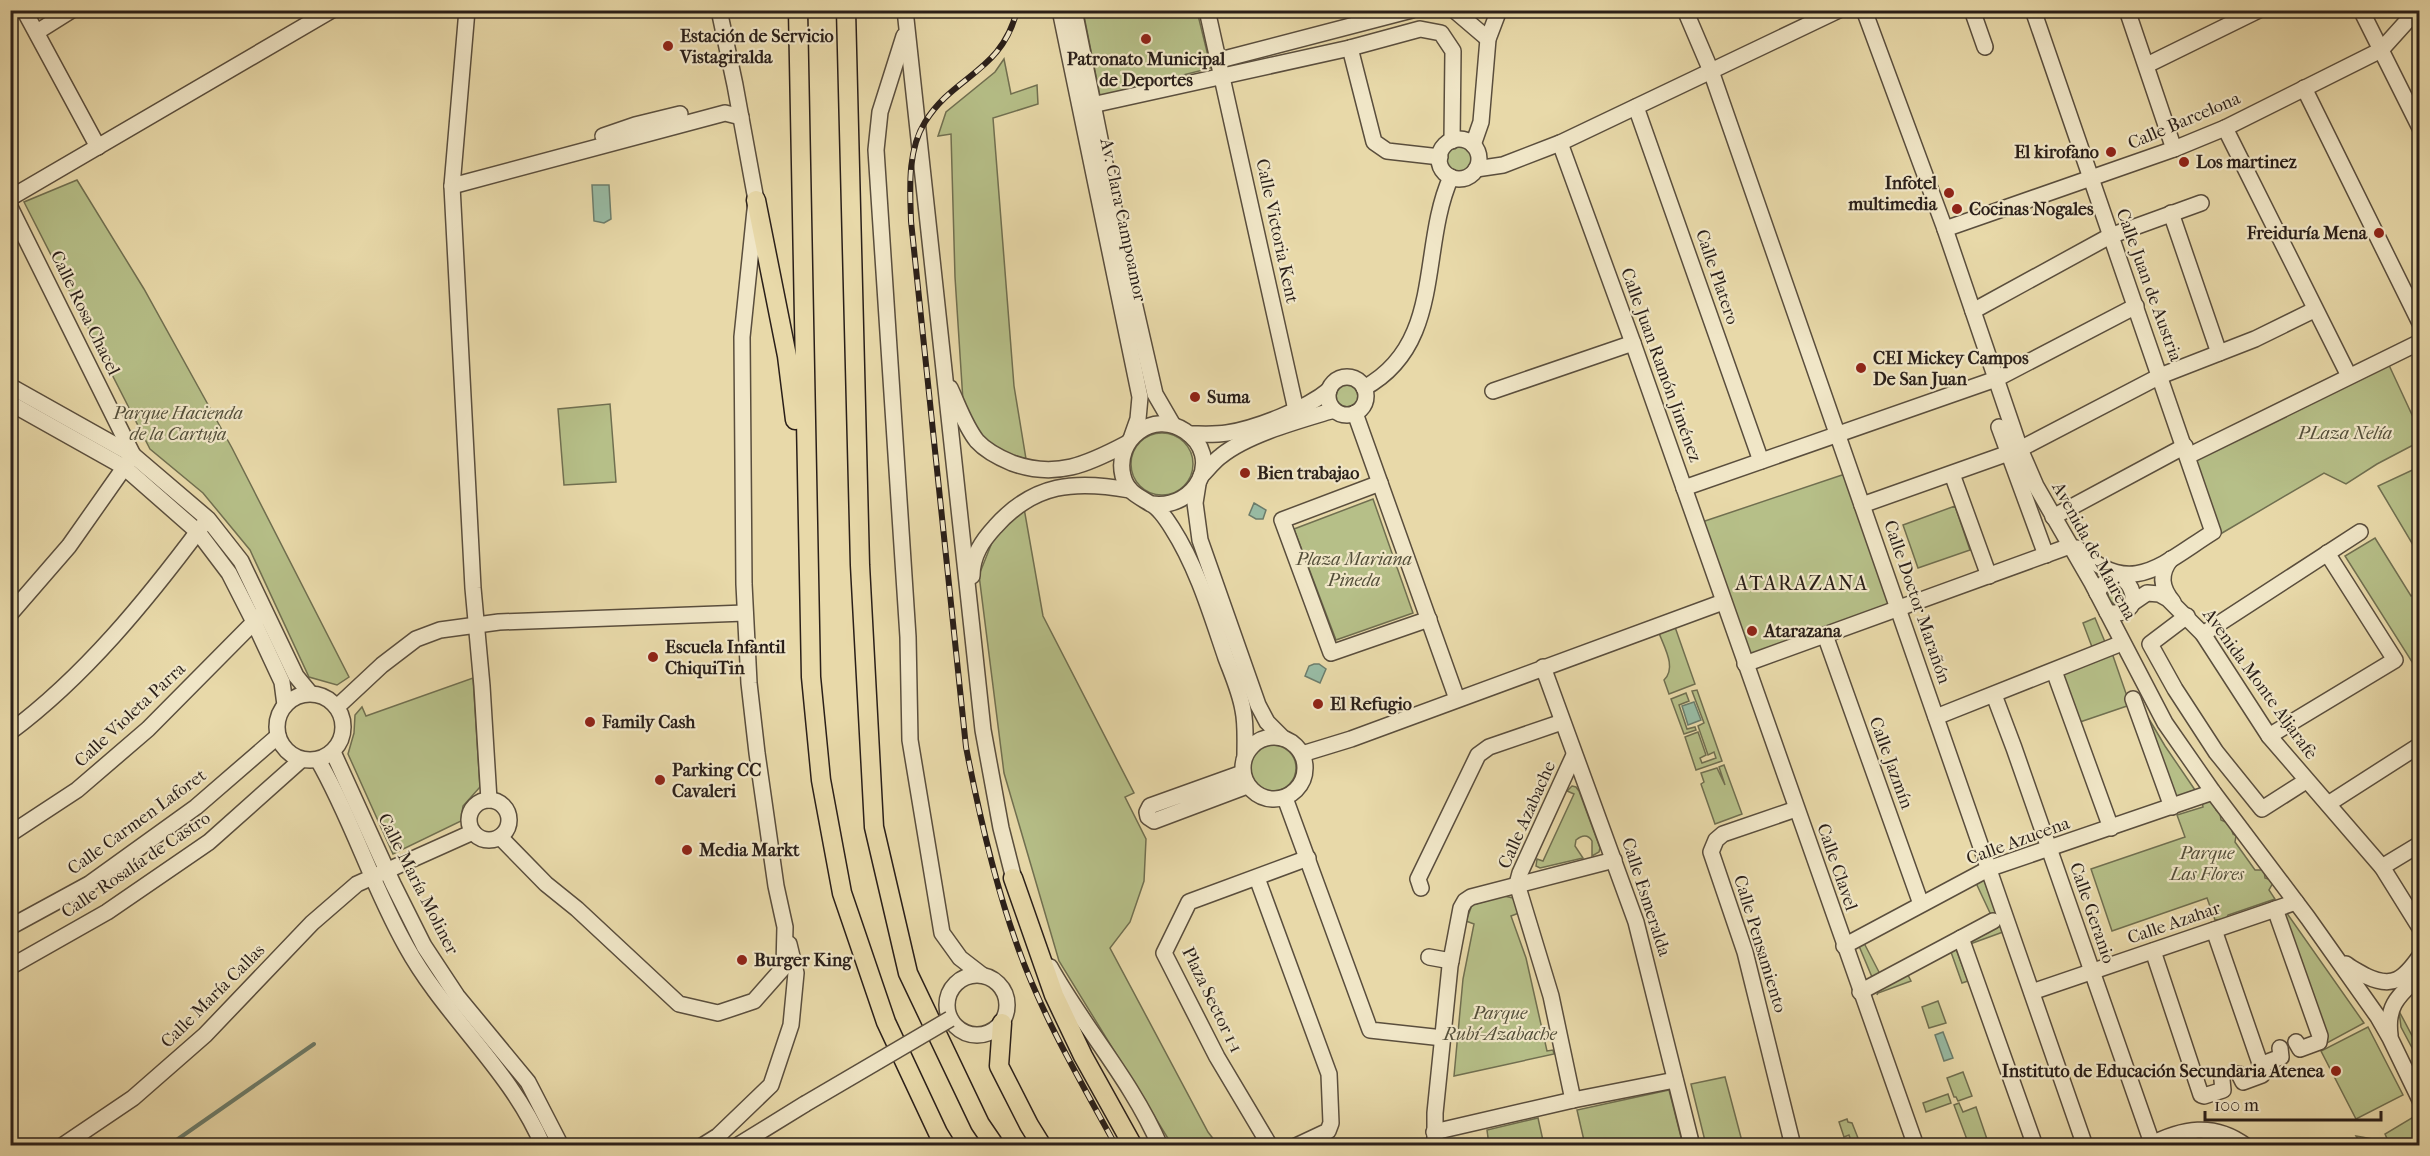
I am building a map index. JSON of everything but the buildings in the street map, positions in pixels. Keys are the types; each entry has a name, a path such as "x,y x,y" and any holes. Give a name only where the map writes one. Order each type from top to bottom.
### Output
{"main road":[{"path":"798,10 807,517 813,700 821,780 842,893 886,1022 946,1146"},
{"path":"846,10 860,565 874,826 908,974 980,1124 995,1146"},
{"path":"756,200 787,356 807,517"},
{"path":"1013,878 1054,994 1083,1056 1133,1146"},
{"path":"1002,1023 999,1066 1042,1146"}],"street":[{"path":"24,10 98,147"},
{"path":"37,32 72,10"},
{"path":"10,198 332,10"},
{"path":"466,10 452,186 473,588 489,800"},
{"path":"702,1146 718,1136 771,1085 790,1025 796,972 776,886 749,683 745,613 742,337 756,200 719,10"},
{"path":"905,10 982,717 992,780 1013,878 1044,956 1068,999 1119,1073 1160,1146"},
{"name":"Av. Clara Campoamor","path":"1060,10 1140,397 1138,419 1129,440"},
{"name":"Av. Clara Campoamor","path":"1074,10 1125,263 1155,394 1173,425"},
{"name":"Calle Victoria Kent","path":"1207,10 1296,410"},
{"path":"1092,105 1412,10"},
{"path":"1454,10 1488,39"},
{"path":"1473,145 1481,122 1488,39 1498,10"},
{"name":"Calle Doctor Marañón","path":"1685,10 1711,71 2085,1146"},
{"path":"1476,169 1503,165 1560,143 1839,10"},
{"path":"1972,10 1985,47"},
{"name":"Calle Juan de Austria","path":"2033,10 2110,236 2187,451 2213,532 2148,571 2131,576"},
{"path":"2127,10 2174,149"},
{"path":"2147,65 2259,10"},
{"path":"2361,10 2420,128"},
{"name":"Calle Barcelona","path":"1945,229 2174,149 2224,128 2381,50 2417,10"},
{"name":"Avenida de Mairena","path":"1870,12 1996,379 2015,451 2097,593 2165,723 2213,792 2296,902 2387,1032 2420,1100"},
{"path":"907,26 880,112 876,150 908,637 910,740 942,933 960,958 982,975 998,982 1006,997 1006,1015 1002,1023 994,1030 975,1035 956,1027 947,1010 950,991 963,978 982,975"},
{"path":"1221,68 1350,48 1420,29 1441,33 1453,51 1452,141"},
{"path":"1350,48 1374,142 1387,151 1440,157"},
{"path":"536,163 564,149 635,125 725,104 732,96 735,85"},
{"path":"2304,88 2420,323"},
{"name":"Calle Platero","path":"1636,107 1761,461"},
{"path":"452,186 725,113 741,117"},
{"path":"2224,128 2349,376"},
{"path":"1463,140 1473,145 1479,159 1476,169 1468,177 1451,177 1442,168 1440,157 1444,147 1452,141 1463,140"},
{"name":"Calle Juan Ramón Jiménez","path":"1560,143 1724,602"},
{"path":"1364,388 1386,374 1402,355 1416,332 1425,299 1442,197 1451,177"},
{"path":"1973,311 2110,236 2200,203"},
{"name":"Calle Rosa Chacel","path":"10,207 129,461"},
{"path":"2171,213 2219,353"},
{"path":"1684,488 1996,379 2136,306"},
{"path":"1862,505 2015,451 2160,376 2219,353 2314,310"},
{"path":"2053,517 2187,451 2420,342"},
{"path":"1493,391 1633,343"},
{"path":"944,375 978,442 1000,458 1037,469 1058,470 1093,462 1147,426 1173,425 1189,434 1201,453 1200,480 1195,503 1200,540 1258,705 1267,722 1283,738"},
{"path":"1189,434 1232,432 1296,410 1318,399 1329,390 1335,381 1346,377 1357,380 1364,388 1364,403 1354,413 1344,415 1334,410 1329,401 1329,390"},
{"path":"10,386 129,461 208,519 241,561 296,676 310,693"},
{"path":"10,403 129,461 198,532 229,573 254,622 282,682 285,705"},
{"path":"1129,440 1122,456 1121,468 1130,490 1143,501 1152,504 1170,504 1186,497 1221,456 1242,443 1299,420 1334,410"},
{"path":"1354,413 1457,699"},
{"path":"1999,427 2015,451 2046,555"},
{"path":"10,614 69,546 129,461"},
{"path":"1952,474 1989,576"},
{"path":"1380,483 1282,520 1331,652 1429,619"},
{"path":"982,717 972,564 978,549 1009,511 1030,497 1054,487 1096,484 1130,490"},
{"path":"1152,504 1172,528 1206,602 1243,708 1245,779 1255,793 1275,800 1285,798 1301,784 1305,775 1302,754 1291,741 1283,738 1274,736 1257,741 1245,755"},
{"path":"10,732 76,675 152,593 208,519"},
{"path":"2203,634 2360,532"},
{"path":"1745,664 2046,555 2066,539 2093,562 2114,573 2145,577 2161,587"},
{"path":"2269,736 2395,660 2327,553"},
{"path":"2161,587 2164,569 2176,555"},
{"path":"2097,593 2105,582 2113,578 2131,576"},
{"path":"2113,578 2122,579 2129,584 2137,600"},
{"path":"2107,612 2121,613 2137,600 2161,587"},
{"name":"Avenida Monte Aljarafe","path":"2161,587 2203,634 2269,736 2382,867 2420,928"},
{"path":"2137,600 2159,594 2182,611 2150,644 2175,689 2216,752 2262,809 2306,781"},
{"path":"1302,754 1351,739 1724,602"},
{"name":"Calle Clavel","path":"1724,602 1916,1146"},
{"name":"Calle Violeta Parra","path":"10,834 77,790 130,744 266,610"},
{"path":"337,707 382,665 417,639 440,630 477,624 745,613"},
{"name":"Calle Jazmín","path":"1825,635 1921,904"},
{"path":"1936,717 2122,643"},
{"name":"Calle Esmeralda","path":"1543,667 1639,933 1692,1146"},
{"path":"2054,671 2111,828"},
{"path":"310,693 320,695 337,707 344,725 339,744 333,752 318,760 301,760 286,751 278,736 277,725 285,705 292,699 310,693"},
{"name":"Calle Geranio","path":"1994,694 2050,849 2150,1144"},
{"path":"2133,699 2172,807"},
{"path":"1421,888 1418,879 1478,755 1489,747 1562,722"},
{"name":"Calle Carmen Laforet","path":"10,927 99,877 196,807 278,736"},
{"path":"2328,804 2420,745"},
{"name":"Calle María Moliner","path":"333,752 411,955 444,1002 512,1089 534,1125 543,1146"},
{"name":"Calle Azabache","path":"1573,1100 1551,996 1517,884 1575,755"},
{"name":"Calle Rosalía de Castro","path":"10,967 107,912 209,842 301,760"},
{"name":"Calle María Moliner","path":"318,760 380,873 424,946 457,996 528,1082 561,1146"},
{"path":"1245,779 1154,821 1148,817 1147,812 1150,806 1245,779"},
{"name":"Calle Azucena","path":"1844,946 1988,870 2213,792"},
{"path":"1285,798 1370,1030 1443,1038"},
{"path":"489,800 502,805 509,818 506,832 500,837 487,840 472,832 468,819 476,804 489,800"},
{"name":"Calle Pensamiento","path":"1793,1146 1745,951 1711,852 1714,842 1723,834 1796,809"},
{"name":"Calle María Callas","path":"62,1146 133,1098 205,1035 312,923 357,884 472,832"},
{"path":"500,837 546,884 577,909 679,1004 718,1013 754,1001 783,967 785,927"},
{"path":"2382,867 2420,844"},
{"name":"Plaza Sector 1-1","path":"1270,1146 1217,1057 1164,953 1189,902 1308,858"},
{"path":"1614,860 1517,884 1471,897 1465,901 1461,908 1451,961 1435,1139 1573,1100 1675,1080"},
{"path":"1257,878 1329,1074 1331,1123 1328,1131 1296,1146"},
{"name":"Calle Azahar","path":"2032,992 2296,902"},
{"path":"2275,909 2320,1036 2316,1044 2300,1049 2296,1042"},
{"path":"1860,992 1993,921"},
{"path":"2214,930 2262,1075 2243,1082 2239,1074"},
{"path":"1960,938 2035,1146"},
{"path":"2325,943 2357,972 2383,983 2398,979"},
{"path":"2153,951 2201,1095 2223,1089 2222,1080"},
{"path":"2387,1032 2381,1014 2387,992 2420,956"},
{"path":"1429,957 1451,961"},
{"path":"2387,1032 2393,1004 2420,975"},
{"path":"737,1146 950,1019"},
{"path":"2260,1065 2281,1057 2280,1048"},
{"name":"Avenida de Mairena","path":"2399,1054 2420,1086"},
{"path":"2150,1144 2178,1132 2196,1129 2224,1133 2246,1146"},
{"path":"10,1141 13,1146"}],"green space":[{"name":"Patronato Municipal de Deportes","path":"1083,11 1197,11 1211,68 1100,96"},
{"path":"1004,59 1011,94 1037,85 1038,104 993,118 1014,386 1026,459 1006,453 981,439 963,401 955,277 951,134 938,136 946,112 995,72"},
{"path":"1459,146 1469,149 1472,159 1469,169 1459,172 1449,169 1446,159 1449,149"},
{"name":"Parque Hacienda de la Cartuja","path":"77,180 144,289 232,448 349,677 337,685 309,677 250,550 203,493 150,449 24,202"},
{"name":"PLaza Nelía","path":"2388,363 2419,430 2419,442 2377,464 2346,484 2324,473 2217,536 2194,459"},
{"path":"1347,383 1356,387 1360,396 1356,405 1347,409 1338,405 1334,396 1338,387"},
{"path":"610,404 616,482 564,485 558,409"},
{"path":"1162,433 1179,438 1184,442 1188,447 1193,464 1188,481 1184,486 1179,490 1162,495 1145,490 1140,486 1136,481 1131,464 1136,447 1140,442 1145,438"},
{"path":"2419,467 2419,555 2378,486"},
{"path":"1851,472 1898,609 1745,664 1696,524"},
{"name":"Plaza Mariana Pineda","path":"1373,499 1413,613 1336,640 1294,529"},
{"path":"1955,506 1970,550 1918,568 1903,525"},
{"path":"1024,508 1043,616 1134,793 1125,797 1146,839 1144,881 1130,922 1110,948 1208,1132 1218,1145 1172,1145 1059,961 1004,773 979,575 995,535"},
{"path":"2375,538 2411,596 2419,591 2419,673 2345,556"},
{"path":"2113,586 2121,586 2126,591 2124,602 2113,604 2108,599 2108,591"},
{"path":"2095,618 2105,642 2092,647 2083,623"},
{"path":"1675,627 1695,684 1669,694 1664,680 1668,675 1669,664 1659,633"},
{"path":"2112,653 2130,705 2080,722 2062,676 2063,672"},
{"path":"473,678 480,787 463,806 461,821 393,854 348,754 354,733 355,715 362,707 366,716"},
{"path":"1697,690 1722,761 1696,770 1685,737 1698,732 1706,755 1700,758 1702,763 1716,758 1714,752 1708,755 1698,726 1704,723 1692,691"},
{"path":"1686,693 1689,701 1679,705 1687,729 1695,727 1696,730 1684,734 1671,699"},
{"path":"2146,714 2165,746 2195,790 2176,797"},
{"path":"1273,745 1289,752 1296,768 1289,784 1273,791 1257,784 1250,768 1257,752"},
{"path":"1724,765 1742,814 1715,824 1701,784 1704,782 1701,773 1717,768 1725,785 1719,767"},
{"path":"1572,786 1579,791 1600,848 1599,852 1592,856 1592,841 1589,837 1583,836 1576,840 1575,846 1583,858 1540,868 1536,866 1537,859 1543,861 1574,794 1567,791"},
{"name":"Parque Las Flores","path":"2213,800 2221,820 2230,824 2236,836 2235,842 2255,870 2264,870 2265,878 2274,881 2269,890 2275,899 2228,915 2226,919 2215,920 2207,898 2112,931 2091,869 2185,837 2177,815 2203,807 2202,801"},
{"path":"1981,879 1984,880 1996,912 1991,915 1976,883"},
{"name":"Parque Rubí-Azabache","path":"1504,896 1513,898 1519,913 1511,916 1526,958 1547,1051 1553,1050 1554,1054 1454,1076 1463,979 1474,924 1466,921 1472,905"},
{"path":"2286,912 2364,1023 2327,1043 2283,913"},
{"path":"2001,926 2003,932 1970,944 1969,942"},
{"path":"1864,943 1880,974 1872,977 1859,946"},
{"path":"1956,949 1968,981 1962,983 1951,952"},
{"path":"1908,975 1911,981 1877,995 1878,990"},
{"path":"1938,1001 1946,1023 1929,1028 1922,1007"},
{"path":"2399,1011 2419,1049 2419,1061 2401,1027"},
{"path":"2368,1027 2403,1095 2356,1119 2321,1051"},
{"path":"1963,1072 1972,1096 1958,1101 1954,1097 1947,1078"},
{"path":"1725,1077 1743,1145 1706,1145 1691,1084"},
{"path":"1669,1090 1683,1145 1661,1145 1659,1140 1642,1145 1641,1143 1585,1145 1577,1110"},
{"path":"1948,1094 1951,1103 1926,1112 1923,1103"},
{"path":"1959,1103 1963,1112 1976,1107 1989,1145 1969,1145 1954,1105"},
{"path":"2415,1116 2419,1125 2419,1145 2390,1145 2385,1134"},
{"path":"1538,1118 1544,1145 1489,1145 1487,1130"},
{"path":"1847,1119 1852,1123 1858,1138 1851,1141 1849,1135 1844,1137 1839,1122"},
{"path":"2356,1136 2378,1140 2382,1145 2361,1145"}],"shaded area":[{"path":"592,185 609,185 611,219 604,223 594,221"},
{"path":"1254,503 1266,510 1263,519 1256,519 1249,515"},
{"path":"1319,664 1326,669 1320,683 1305,676 1309,666"},
{"path":"1694,702 1701,720 1688,725 1682,706"},
{"path":"1943,1032 1953,1058 1944,1061 1935,1035"}],"waterway":[{"path":"168,1146 314,1044"}],"railway":[{"path":"1017,10 1010,31 1000,47 989,60 937,106 919,133 912,158 911,221 966,747 976,797 1001,896 1027,971 1062,1047 1116,1146"}],"place":[{"name":"Patronato Municipal de Deportes","path":"1146,39"},
{"name":"Estación de Servicio Vistagiralda","path":"668,46"},
{"name":"El kirofano","path":"2111,152"},
{"name":"Los martinez","path":"2184,162"},
{"name":"Infotel multimedia","path":"1949,193"},
{"name":"Cocinas Nogales","path":"1957,209"},
{"name":"Freiduría Mena","path":"2379,233"},
{"name":"CEI Mickey Campos De San Juan","path":"1861,368"},
{"name":"Suma","path":"1195,397"},
{"name":"Bien trabajao","path":"1245,473"},
{"name":"Atarazana","path":"1752,631"},
{"name":"Escuela Infantil ChiquiTin","path":"653,657"},
{"name":"El Refugio","path":"1318,704"},
{"name":"Family Cash","path":"590,722"},
{"name":"Parking CC Cavaleri","path":"660,780"},
{"name":"Media Markt","path":"687,850"},
{"name":"Burger King","path":"742,960"},
{"name":"Instituto de Educación Secundaria Atenea","path":"2336,1071"}],"district":[{"name":"ATARAZANA","path":"1802,583"}]}
